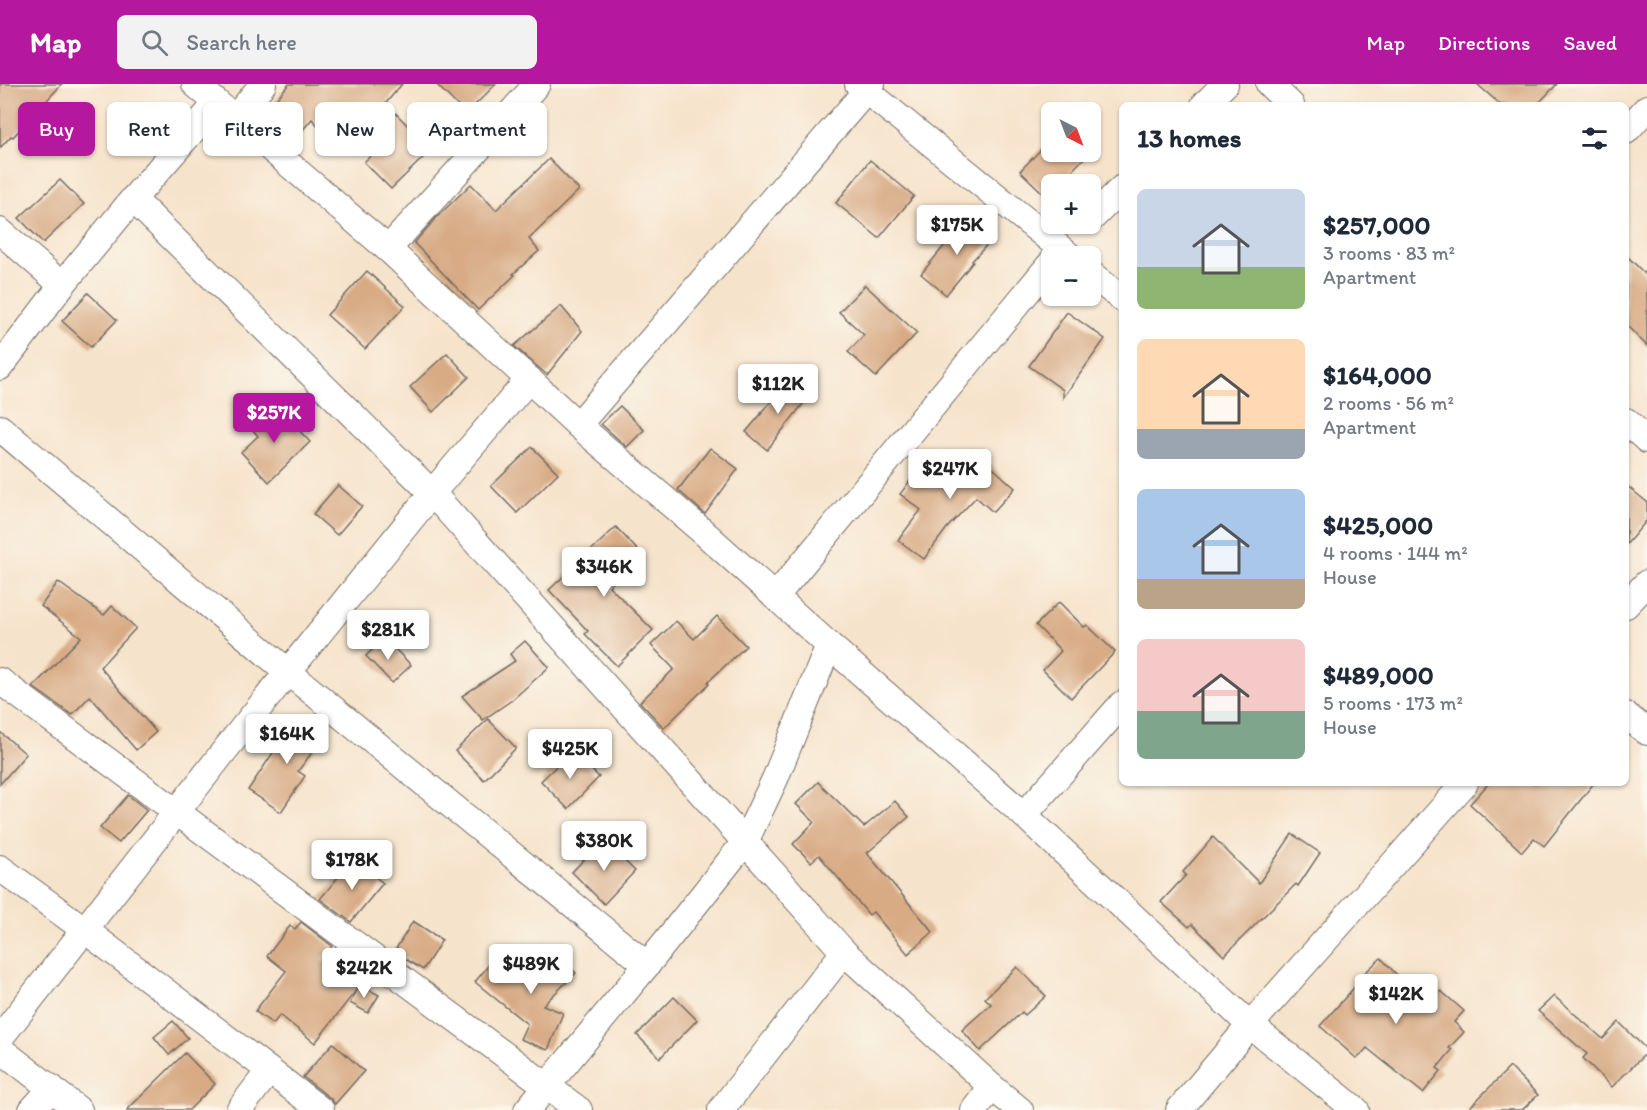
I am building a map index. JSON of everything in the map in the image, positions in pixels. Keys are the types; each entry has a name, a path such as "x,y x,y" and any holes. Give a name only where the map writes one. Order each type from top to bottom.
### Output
{"street":[{"path":"195,84 215,102"},
{"path":"238,102 263,84"},
{"path":"388,249 537,84"},
{"path":"1207,102 1225,84"},
{"path":"1269,84 1288,102"},
{"path":"578,425 866,86 1049,246"},
{"path":"1629,128 1647,108"},
{"path":"0,367 62,285 133,200 203,132"},
{"path":"278,156 388,249 578,425 701,530 1024,815 1250,1025 1356,1110"},
{"path":"1101,209 1119,191"},
{"path":"133,200 432,494 844,952 1020,1110"},
{"path":"0,231 62,285"},
{"path":"1068,246 1079,234"},
{"path":"775,597 1041,279"},
{"path":"1101,282 1119,297"},
{"path":"0,1038 176,811 432,494 529,379"},
{"path":"1629,424 1647,440"},
{"path":"0,428 288,672 647,965"},
{"path":"1629,602 1647,583"},
{"path":"527,1110 745,842 776,779 829,645"},
{"path":"0,681 579,1110"},
{"path":"1024,815 1119,707"},
{"path":"1629,717 1647,732"},
{"path":"1179,1110 1250,1025 1462,786"},
{"path":"0,868 321,1110"},
{"path":"721,1110 844,952"},
{"path":"0,1049 79,1110"},
{"path":"239,1110 269,1071"},
{"path":"974,1110 992,1087"},
{"path":"32,1110 52,1088"}],"building":[{"path":"0,84 62,84 45,102 18,102 18,132 0,148"},
{"path":"289,84 402,84 387,102 315,102 315,122 312,119 303,130 303,102 274,102"},
{"path":"436,84 496,84 478,102 454,102"},
{"path":"1477,84 1557,84 1540,102 1498,102"},
{"path":"395,112 407,125 407,156 425,156 391,189 364,162 370,156 395,156"},
{"path":"1041,149 1041,162 1080,162 1069,174 1041,174 1041,191 1020,171"},
{"path":"549,159 579,190 529,239 539,251 478,310 414,243 471,184 496,210"},
{"path":"870,160 914,196 879,238 836,203"},
{"path":"60,180 84,204 43,243 19,218"},
{"path":"970,217 993,238 946,295 921,274"},
{"path":"1629,258 1647,276 1647,346 1629,328"},
{"path":"367,271 405,306 365,349 327,315"},
{"path":"865,285 917,333 876,377 848,352 864,335 839,312"},
{"path":"88,293 117,320 91,347 62,321"},
{"path":"561,306 582,331 547,375 514,346"},
{"path":"1067,312 1105,339 1063,398 1063,390 1029,366"},
{"path":"447,353 469,377 433,412 410,387"},
{"path":"794,379 810,395 767,450 746,432 761,412"},
{"path":"275,405 310,442 269,482 241,452 258,436 251,428"},
{"path":"620,406 644,430 627,447 601,424"},
{"path":"532,447 558,473 517,513 491,486"},
{"path":"710,448 738,469 705,514 678,490"},
{"path":"972,449 1015,488 993,512 976,497 947,528 924,559 898,540 921,510 900,494 919,469 940,484"},
{"path":"338,485 362,506 337,535 313,514"},
{"path":"1629,487 1647,502 1647,520 1629,541"},
{"path":"616,527 642,555 609,586 653,630 617,666 585,634 588,631 549,590"},
{"path":"58,582 104,615 112,606 136,628 100,667 156,732 136,750 90,696 72,715 33,687 81,637 41,606"},
{"path":"1059,602 1084,627 1087,625 1115,652 1071,698 1043,670 1061,651 1036,625"},
{"path":"717,616 746,646 664,728 640,702 674,669 651,645 676,621 694,639"},
{"path":"384,638 411,665 392,683 366,656"},
{"path":"525,641 549,667 512,700 483,720 462,696 515,661 510,654"},
{"path":"307,718 327,733 298,771 305,776 281,812 248,790 291,726 297,731"},
{"path":"488,719 516,748 484,780 455,751"},
{"path":"0,732 26,754 0,784"},
{"path":"572,751 599,777 568,809 541,781"},
{"path":"818,782 864,827 895,801 909,817 867,853 933,932 908,954 873,912 869,915 819,855 811,862 793,844 814,822 796,804"},
{"path":"1486,786 1592,786 1544,846 1534,838 1522,852 1470,804"},
{"path":"128,795 147,810 119,843 100,828"},
{"path":"1292,834 1320,853 1298,886 1296,884 1224,956 1192,924 1189,927 1161,902 1186,875 1183,872 1213,837 1259,883"},
{"path":"603,840 635,871 604,904 572,872"},
{"path":"353,859 383,883 351,922 320,899"},
{"path":"413,921 442,940 423,970 394,952"},
{"path":"301,922 332,946 322,960 358,988 315,1043 280,1015 273,1024 255,1011 286,971 267,956 290,926 295,929"},
{"path":"550,947 576,973 543,1005 563,1013 548,1050 520,1039 527,1024 475,982 492,961 516,980"},
{"path":"1381,958 1427,1007 1441,991 1464,1011 1454,1022 1464,1032 1449,1048 1452,1050 1437,1068 1441,1071 1423,1093 1367,1048 1357,1059 1320,1026 1359,982 1357,980"},
{"path":"1017,967 1046,996 1025,1015 1022,1012 980,1051 962,1030 991,1004 985,998"},
{"path":"360,985 379,995 368,1013 350,1003"},
{"path":"1554,996 1603,1039 1619,1022 1647,1052 1612,1087 1583,1058 1587,1054 1538,1011"},
{"path":"674,997 697,1020 660,1058 637,1035"},
{"path":"173,1021 188,1038 169,1055 154,1037"},
{"path":"333,1043 364,1071 335,1104 303,1077"},
{"path":"185,1053 215,1084 189,1110 127,1110"},
{"path":"1510,1067 1538,1095 1522,1110 1467,1110"}]}
